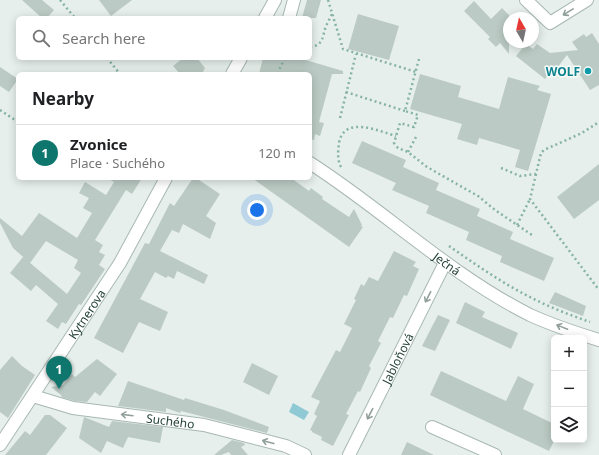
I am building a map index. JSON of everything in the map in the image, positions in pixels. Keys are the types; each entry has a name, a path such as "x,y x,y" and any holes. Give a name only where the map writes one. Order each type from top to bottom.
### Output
{"street":[{"path":"266,16 275,0"},
{"path":"290,16 294,0"},
{"path":"526,0 550,23 587,0"},
{"path":"233,72 240,60"},
{"name":"Ječná","path":"312,164 445,263 488,290 530,314 571,331 599,340"},
{"name":"Kytnerova","path":"0,445 120,263 165,180"},
{"name":"Jabloňová","path":"349,455 445,263"},
{"name":"Suchého","path":"33,396 73,408 204,425 286,446 305,455"},
{"path":"432,427 495,455"}],"path":[{"path":"60,0 73,16"},
{"path":"328,0 343,49 416,72"},
{"path":"312,47 322,42 326,26 332,14"},
{"path":"340,118 356,54"},
{"path":"405,110 419,59"},
{"path":"110,60 118,72"},
{"path":"279,72 284,60"},
{"path":"346,92 418,115 414,127 400,123 394,144 398,148 408,152 427,167 478,196 495,210 532,235"},
{"path":"0,110 16,121"},
{"path":"517,225 530,200 541,153 544,150 582,133 599,122"},
{"path":"344,172 339,166 337,153 340,139 344,132 352,127 364,127 396,136"},
{"path":"408,152 416,137"},
{"path":"501,168 520,176 536,174"},
{"path":"530,200 599,290"},
{"path":"447,245 484,270 531,298 592,322"}],"water":[{"path":"293,403 309,412 304,420 289,412"}],"building":[{"path":"22,0 42,0 54,10 49,16 40,16"},
{"path":"99,0 132,0 111,16"},
{"path":"307,0 321,0 316,18 312,18 312,16 303,16"},
{"path":"474,1 491,19 502,8 506,12 503,12 503,47 500,43 496,47 488,39 490,37 464,11"},
{"path":"358,14 399,26 389,60 348,49"},
{"path":"592,33 599,44 599,85 590,90 567,55 557,68 554,68 545,79 516,56 523,48 533,49 539,48 539,45 550,53 578,50 572,42 584,34 586,37"},
{"path":"504,48 509,48 509,54"},
{"path":"180,60 199,60 205,68 203,72 178,72 173,66"},
{"path":"262,60 306,60 343,71 343,74 332,74 319,122 324,123 320,136 315,134 314,140 312,140 312,72 260,72"},
{"path":"0,67 16,78 16,82 9,92 0,86"},
{"path":"420,74 461,86 458,97 499,109 508,77 540,86 537,90 551,94 528,171 515,167 520,150 479,138 477,145 457,139 462,124 410,109"},
{"path":"362,141 406,160 403,167 439,183 436,190 480,209 477,216 513,232 510,239 554,258 544,281 500,262 502,256 466,240 469,232 426,213 429,206 392,190 396,183 352,163"},
{"path":"599,164 599,200 574,219 557,197"},
{"path":"110,180 141,180 132,194 126,190 95,240 103,245 99,252 105,255 99,265 105,269 81,305 79,304 66,324 62,322 58,329 46,321 58,304 36,285 31,291 10,273 23,257 13,248 0,223 0,218 22,236 39,213 77,238 92,213 83,208 89,198 79,193 85,182 106,195 114,182","holes":["46,241 78,260 74,268 81,273 67,294 30,263"]},
{"path":"192,180 199,180 220,194 206,216 216,223 210,239 183,224 179,233 172,230 160,251 208,275 204,284 177,271 174,279 168,276 166,278 155,272 140,299 168,312 160,331 139,322 123,353 94,338 145,243 149,244 170,203 174,206"},
{"path":"255,180 294,180 309,191 311,188 323,197 322,199 349,217 354,209 362,225 361,226 363,227 349,247"},
{"path":"394,251 416,262 413,266 419,269 407,296 404,295 393,318 390,317 378,341 381,343 369,366 371,368 360,392 358,391 346,414 349,415 333,446 321,440 322,437 310,430 317,416 314,414 320,401 311,397 336,350 340,352 352,328 344,324 356,300 354,299 361,284 364,286 369,277 378,281"},
{"path":"555,292 586,306 583,316 549,303"},
{"path":"465,302 485,312 482,317 518,333 511,349 456,323"},
{"path":"438,315 450,320 435,351 422,346"},
{"path":"12,356 22,366 35,375 8,418 0,412 0,370"},
{"path":"97,359 117,374 100,396 95,392 87,402 75,401 61,397 62,396 51,387 63,385 72,374 75,377"},
{"path":"252,363 278,376 269,395 243,382"},
{"path":"441,371 506,401 518,376 534,384 523,409 551,423 551,443 553,443 549,451 430,395"},
{"path":"128,381 184,400 185,398 224,410 269,427 267,433 181,411 180,413 166,408 166,412 118,406"},
{"path":"45,415 50,415 67,428 46,455 5,455 25,431 30,435"},
{"path":"84,417 109,427 112,421 163,427 160,443 128,437 123,448 107,441 101,453 79,438"},
{"path":"232,440 244,443 245,445 241,447 248,455 231,455 229,452 221,455 214,455"},
{"path":"407,442 434,455 401,455"}],"place":[{"name":"WOLF","path":"588,71"},
{"name":"Zvonice","path":"59,389"}]}
